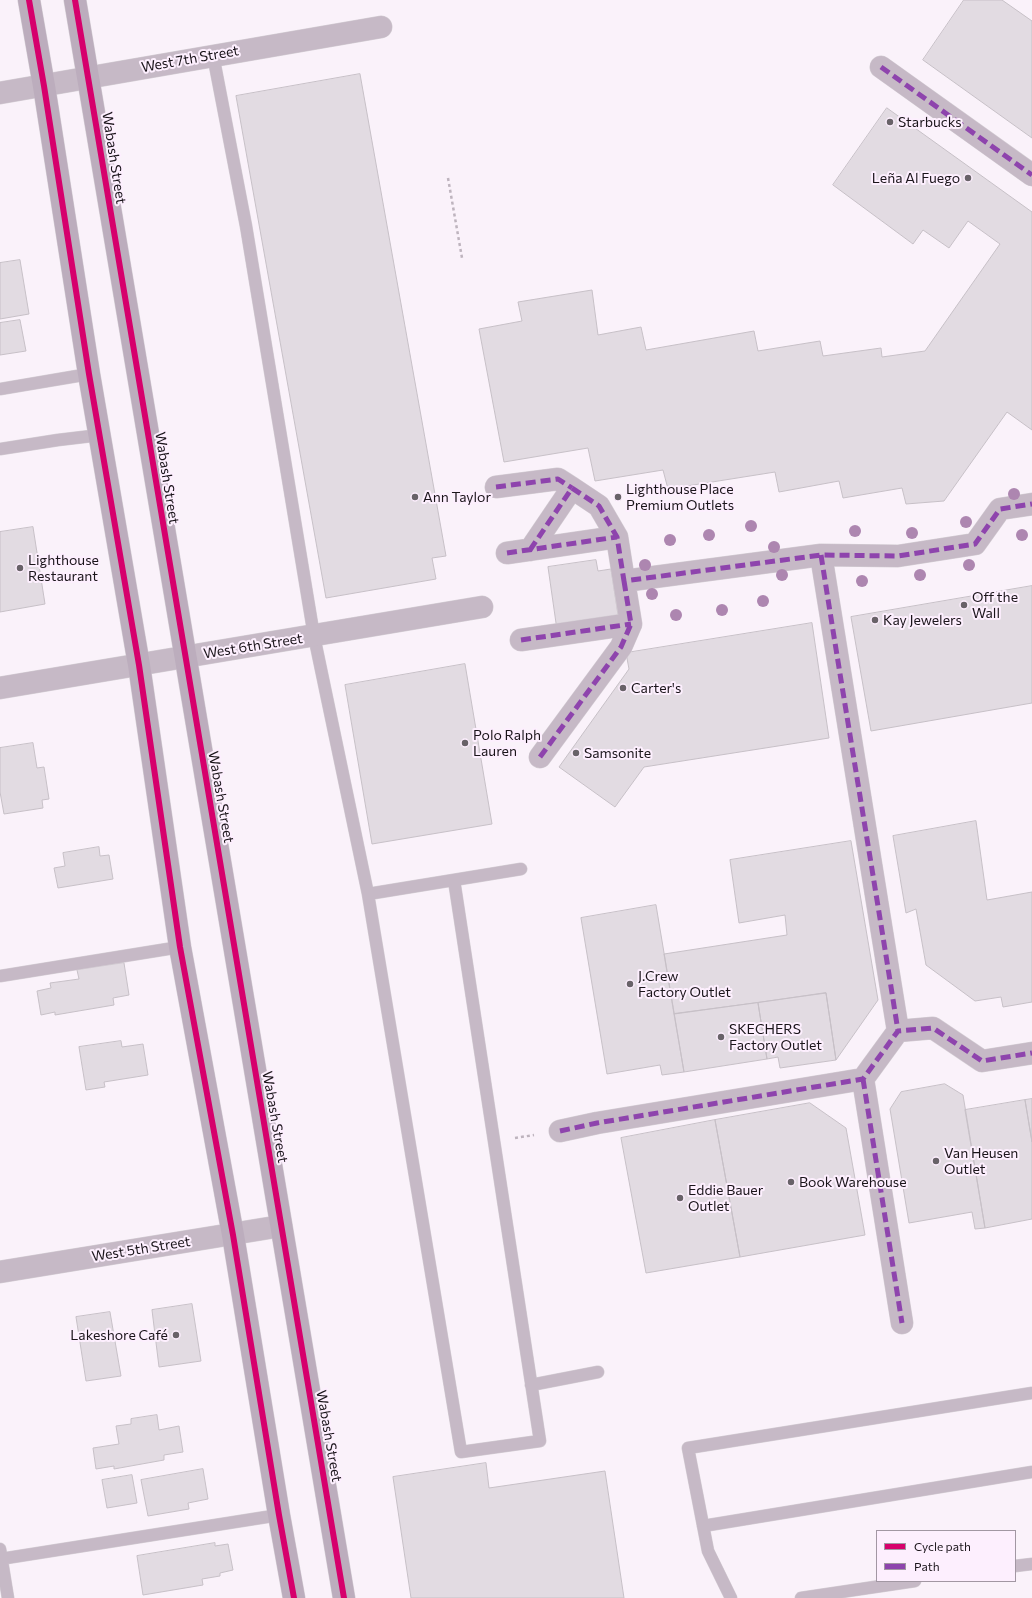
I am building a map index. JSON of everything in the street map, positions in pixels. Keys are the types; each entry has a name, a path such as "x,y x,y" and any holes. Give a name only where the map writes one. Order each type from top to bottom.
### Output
{"street":[{"path":"29,0 89,374 139,664 180,947 232,1235 294,1598"},
{"name":"Wabash Street","path":"75,0 344,1598"},
{"name":"West 7th Street","path":"0,93 381,26"},
{"path":"880,67 1032,175"},
{"path":"496,487 558,478 599,506 617,537 631,624 620,647 540,757"},
{"path":"530,550 572,488"},
{"path":"624,581 820,554 898,556 975,544 1000,509 1032,504"},
{"path":"507,553 617,537"},
{"path":"560,1131 597,1123 863,1079 898,1032 868,839 849,734 820,554"},
{"name":"West 6th Street","path":"0,688 482,607"},
{"path":"521,640 631,624"},
{"path":"898,1032 933,1028 982,1061 1032,1053"},
{"path":"863,1079 902,1323"},
{"name":"West 5th Street","path":"0,1272 281,1226"}],"lane":[{"path":"213,55 246,226 314,636 368,894 462,1452 540,1441 454,880"},
{"path":"0,389 89,374"},
{"path":"0,449 100,435"},
{"path":"368,894 521,869"},
{"path":"0,976 180,947"},
{"path":"532,1385 598,1372"},
{"path":"731,1598 708,1551 688,1448 1032,1394"},
{"path":"703,1526 1032,1472"},
{"path":"8,1598 1,1556 279,1516"},
{"path":"1016,1566 1032,1564"},
{"path":"801,1598 908,1582"}],"path":[{"path":"448,178 462,258"},
{"path":"494,1142 560,1131"}],"building":[{"path":"964,0 1002,0 1032,21 1032,138 923,60"},
{"path":"360,74 446,556 432,558 436,579 326,598 236,96"},
{"path":"887,108 1032,212 1032,430 1007,412 944,501 906,504 902,488 843,498 839,481 779,492 775,472 668,489 663,470 595,481 588,448 504,462 479,329 522,321 518,302 592,290 598,335 641,327 646,350 754,331 758,351 820,341 823,356 881,348 882,357 925,351 1000,244 968,221 949,248 923,230 913,244 833,185"},
{"path":"20,260 29,314 0,319 0,263"},
{"path":"20,320 26,351 0,355 0,323"},
{"name":"Lighthouse Restaurant","path":"33,527 45,604 0,612 0,532"},
{"path":"596,560 598,571 611,569 619,621 557,630 548,567"},
{"path":"1032,586 1032,703 871,731 851,617"},
{"path":"812,623 829,738 644,767 615,807 559,767 629,669 626,653"},
{"path":"465,664 492,824 372,844 345,685"},
{"path":"33,743 37,768 44,767 49,799 42,800 43,808 4,814 0,792 0,748"},
{"path":"976,821 987,900 1032,892 1032,1002 1003,1007 1001,997 975,1001 926,965 916,909 906,913 893,836"},
{"path":"851,841 878,1000 836,1060 826,993 674,1014 664,954 787,935 785,915 739,923 730,860"},
{"path":"99,847 100,856 109,855 113,879 58,888 54,868 65,866 63,853"},
{"name":"J.Crew Factory Outlet","path":"656,905 684,1072 662,1075 660,1065 607,1074 581,918"},
{"path":"124,963 129,995 113,998 114,1005 55,1015 55,1012 41,1015 37,991 51,988 50,983 79,979 77,970"},
{"path":"826,993 836,1060 780,1068 778,1057 767,1059 758,1003"},
{"name":"SKECHERS Factory Outlet","path":"758,1003 767,1059 684,1072 674,1014"},
{"path":"121,1041 122,1047 143,1044 148,1075 104,1082 105,1087 86,1090 79,1047"},
{"name":"Van Heusen Outlet","path":"945,1084 963,1095 985,1228 975,1229 972,1212 909,1223 890,1109 901,1092"},
{"path":"1032,1099 1032,1142 1025,1100"},
{"path":"1025,1100 1032,1142 1032,1219 985,1228 965,1110"},
{"name":"Book Warehouse","path":"810,1103 846,1128 865,1235 740,1257 715,1120"},
{"name":"Eddie Bauer Outlet","path":"715,1120 740,1257 646,1273 621,1138"},
{"name":"Lakeshore Café","path":"192,1304 201,1361 159,1367 152,1310"},
{"path":"110,1312 121,1376 86,1381 76,1317"},
{"path":"157,1415 159,1430 179,1426 183,1452 164,1455 164,1460 114,1469 114,1466 96,1469 93,1448 119,1444 116,1426 131,1424 131,1419"},
{"path":"486,1463 489,1488 605,1471 624,1598 411,1598 393,1477"},
{"path":"203,1469 208,1499 188,1503 189,1509 148,1516 141,1480"},
{"path":"132,1475 137,1503 107,1508 102,1480"},
{"path":"215,1543 215,1546 228,1544 233,1570 220,1573 220,1576 202,1579 203,1585 143,1595 137,1556"}],"marked path":[{"path":"881,67 1032,175"},
{"path":"496,487 558,479 572,488"},
{"path":"530,550 572,488 599,506 617,537 624,581 821,555 898,556 975,544 1000,509 1032,504"},
{"path":"507,553 617,537"},
{"path":"821,555 898,1031"},
{"path":"540,757 621,647 631,624 624,581"},
{"path":"521,640 631,624"},
{"path":"560,1131 597,1123 863,1079 898,1031 933,1028 982,1061 1032,1053"},
{"path":"863,1079 902,1323"}],"cycle path":[{"path":"29,0 89,374 139,665 180,947 233,1235 294,1598"},
{"path":"75,0 344,1598"}],"place":[{"name":"Starbucks","path":"890,122"},
{"name":"Leña Al Fuego","path":"968,178"},
{"name":"Ann Taylor","path":"415,497"},
{"name":"Lighthouse Place Premium Outlets","path":"618,497"},
{"name":"Lighthouse Restaurant","path":"20,568"},
{"name":"Off the Wall","path":"964,605"},
{"name":"Kay Jewelers","path":"875,620"},
{"name":"Carter's","path":"623,688"},
{"name":"Polo Ralph Lauren","path":"465,743"},
{"name":"Samsonite","path":"576,753"},
{"name":"J.Crew Factory Outlet","path":"630,984"},
{"name":"SKECHERS Factory Outlet","path":"721,1037"},
{"name":"Van Heusen Outlet","path":"936,1161"},
{"name":"Book Warehouse","path":"791,1182"},
{"name":"Eddie Bauer Outlet","path":"680,1198"},
{"name":"Lakeshore Café","path":"176,1335"}]}
